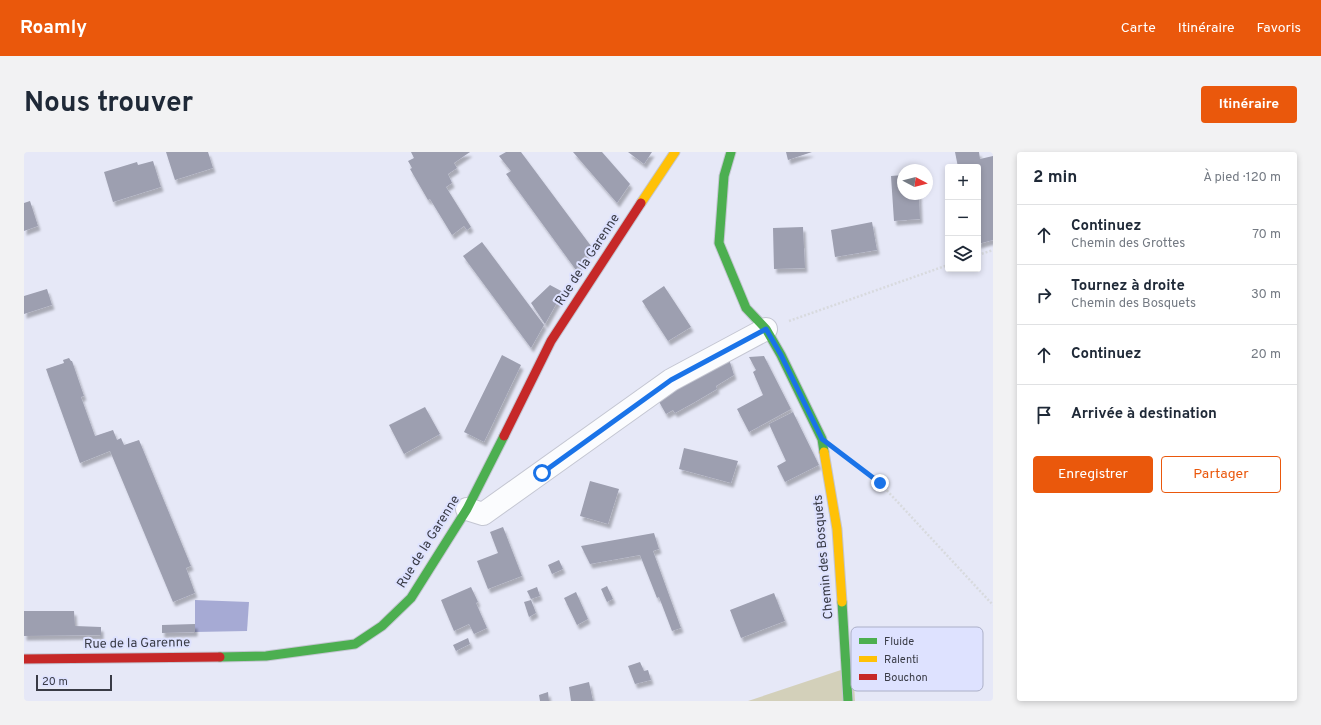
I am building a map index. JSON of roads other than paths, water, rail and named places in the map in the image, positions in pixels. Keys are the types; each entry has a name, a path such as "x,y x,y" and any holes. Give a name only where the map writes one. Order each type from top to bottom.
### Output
{"street":[{"name":"Rue de la Garenne","path":"24,659 266,656 355,644 382,626 411,598 467,509 551,341 602,261 675,152"},
{"name":"Chemin des Bosquets","path":"731,152 724,176 719,243 746,308 766,329 781,355 822,439 837,529 848,701"},
{"path":"467,509 483,514 671,380 766,329"}],"water":[{"path":"195,600 249,602 247,631 195,632"}]}
